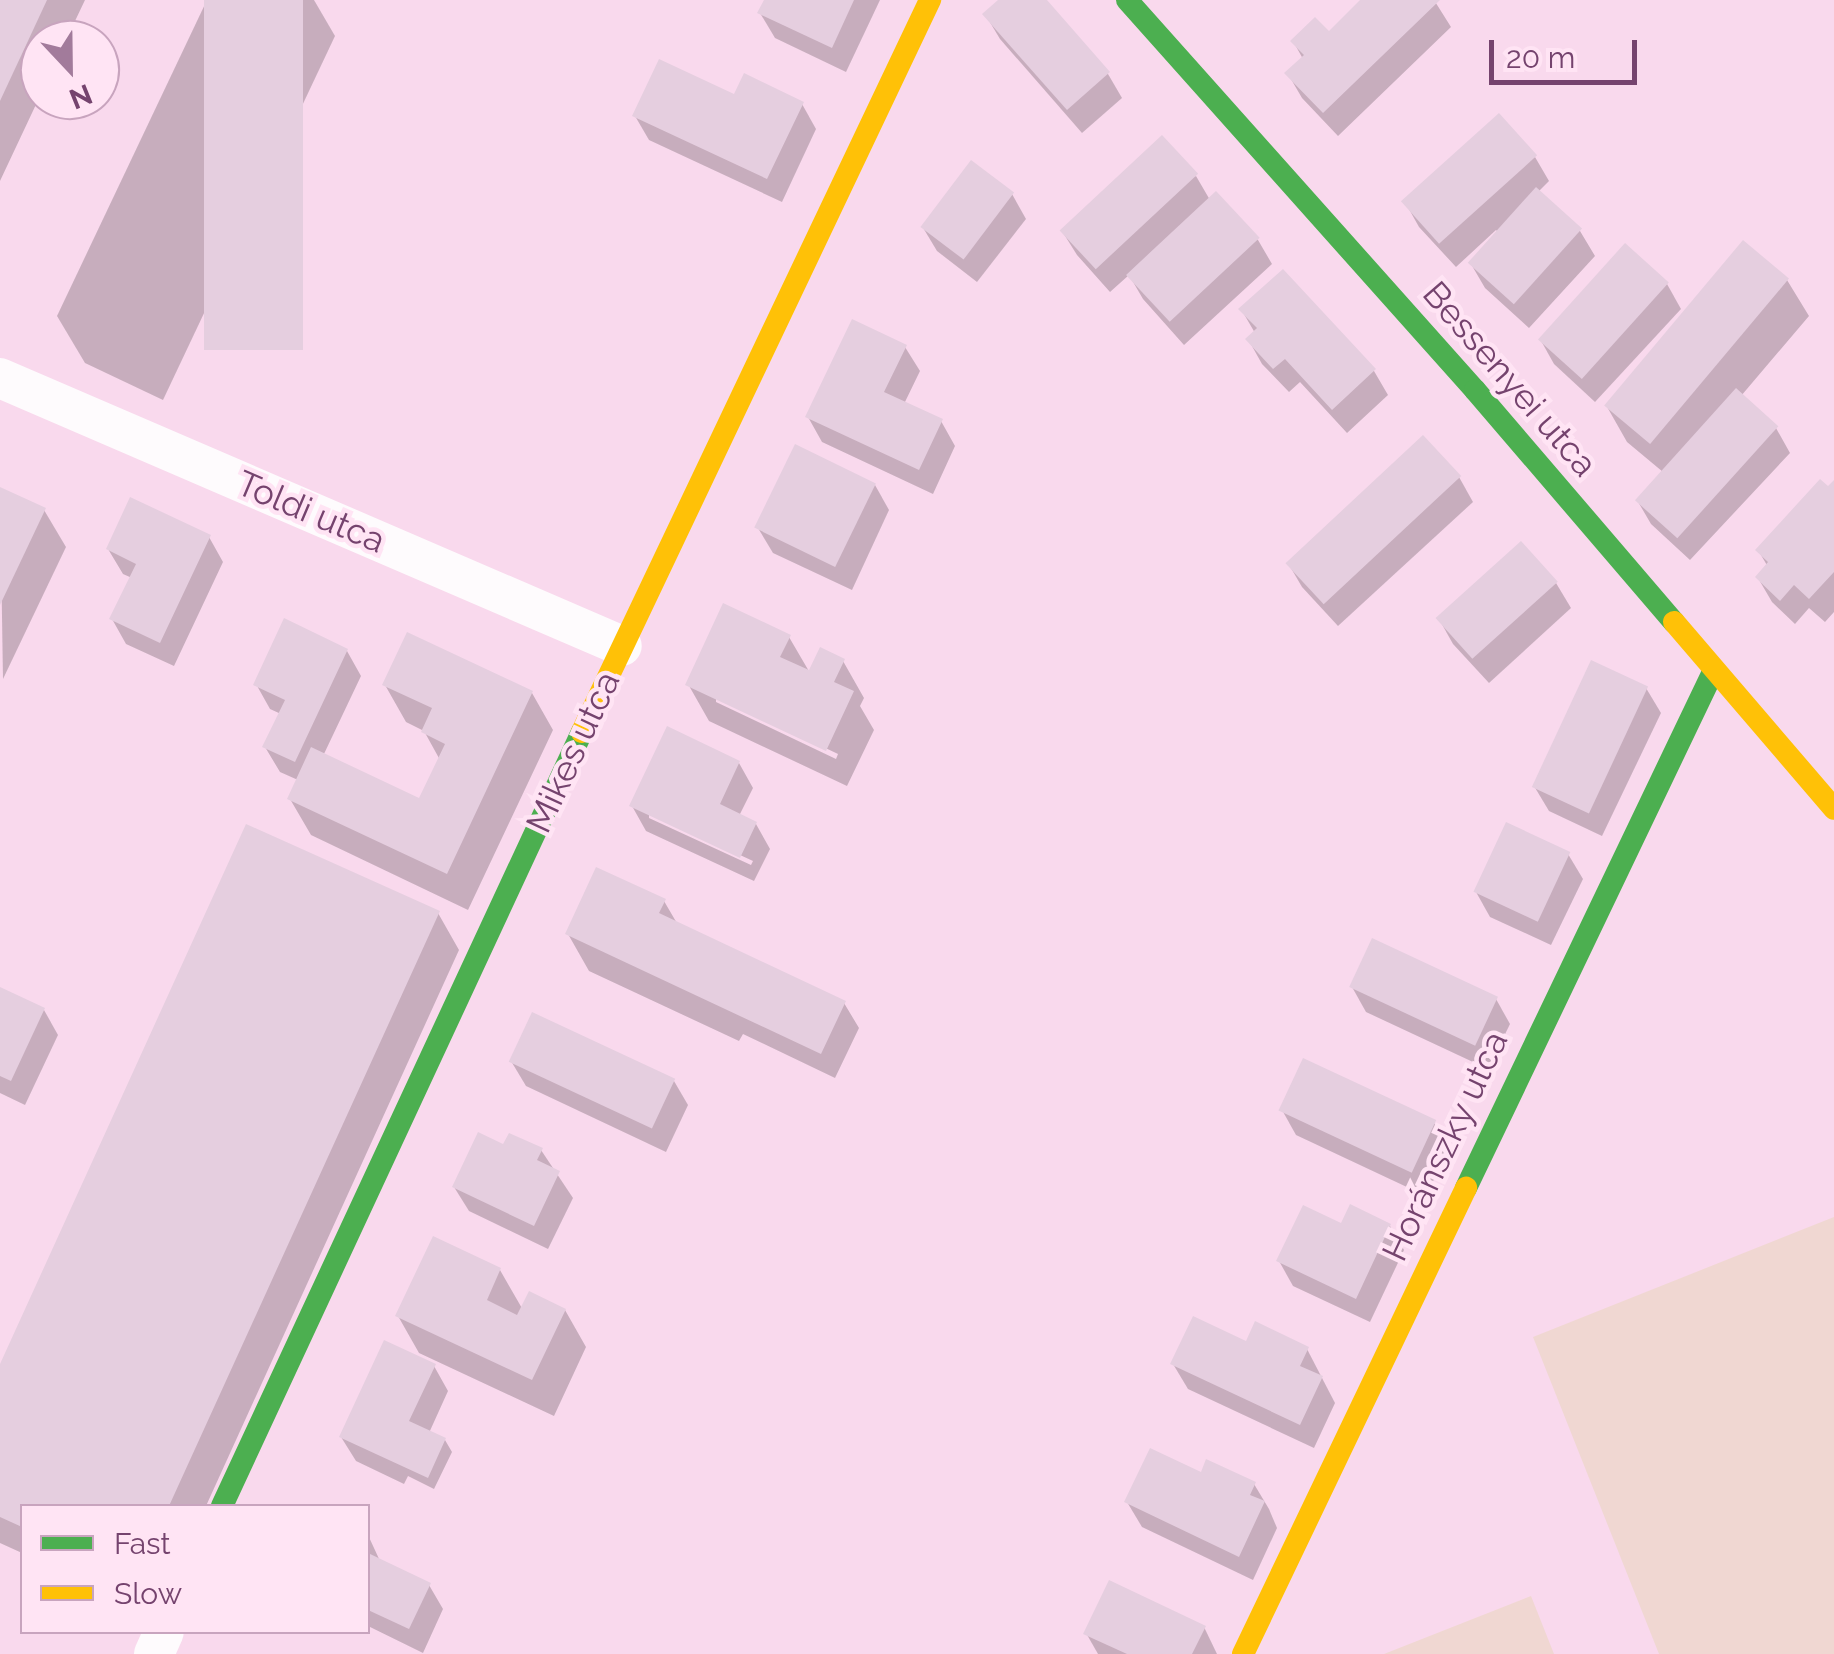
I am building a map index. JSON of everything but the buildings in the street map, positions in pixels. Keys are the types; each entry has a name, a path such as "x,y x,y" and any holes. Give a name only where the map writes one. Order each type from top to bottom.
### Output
{"street":[{"name":"Mikes utca","path":"223,1504 622,646 930,0"},
{"name":"Bessenyei utca","path":"1127,0 1476,390 1834,809"},
{"name":"Toldi utca","path":"0,378 622,646"},
{"name":"Horánszky utca","path":"1243,1654 1714,670"}],"shaded area":[{"path":"0,0 1834,0 1834,1654 0,1654"},
{"path":"1834,1217 1834,1654 1659,1654 1533,1337"},
{"path":"1531,1596 1554,1654 1384,1654"}],"traffic: fast":[{"path":"1127,0 1475,390 1674,622"},
{"path":"1466,1188 1714,670"},
{"path":"223,1504 582,732"}],"traffic: slow":[{"path":"582,732 930,0"},
{"path":"1674,622 1834,809"},
{"path":"1243,1654 1466,1188"}]}
